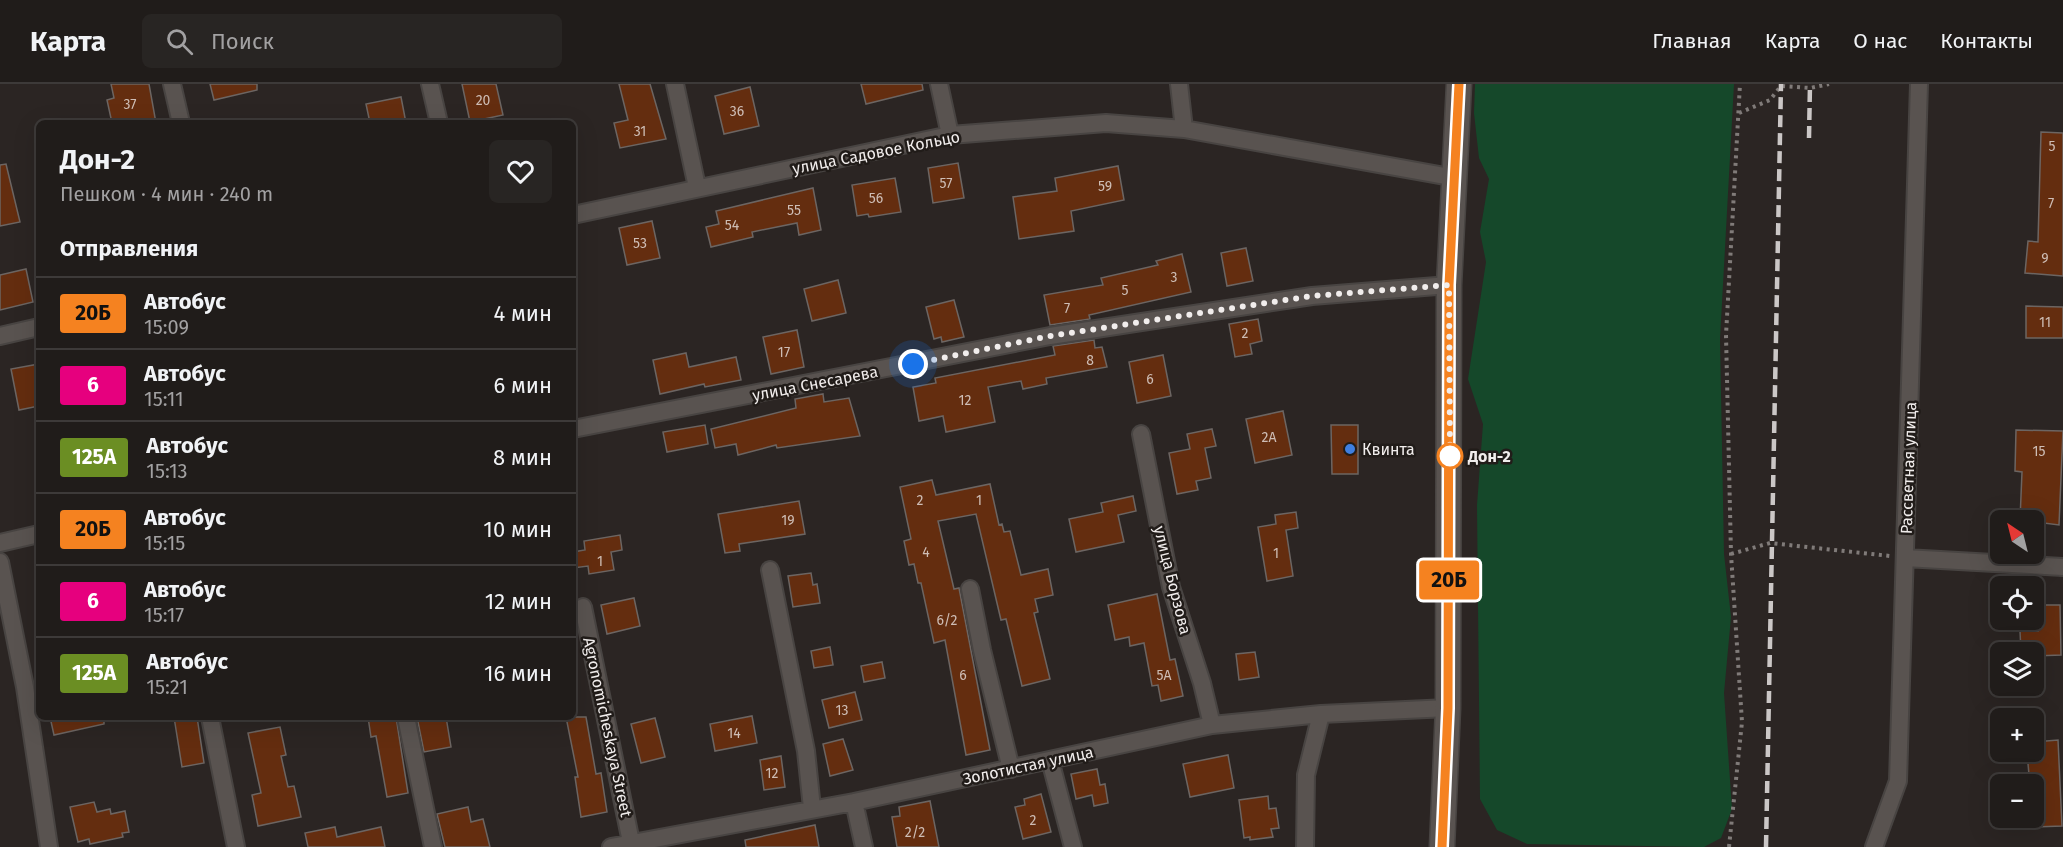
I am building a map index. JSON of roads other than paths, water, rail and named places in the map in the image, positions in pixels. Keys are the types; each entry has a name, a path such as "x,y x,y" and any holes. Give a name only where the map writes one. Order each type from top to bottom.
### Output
{"street":[{"path":"172,84 180,120"},
{"path":"430,84 437,120"},
{"path":"675,84 697,187"},
{"path":"939,84 950,135"},
{"path":"1179,84 1184,129"},
{"path":"1442,847 1448,708 1449,285 1459,84"},
{"name":"Рассветная улица","path":"1874,847 1899,781 1919,84"},
{"name":"улица Садовое Кольцо","path":"576,214 950,135 1106,123 1184,129 1456,178"},
{"name":"улица Снесарева","path":"576,428 1050,336 1312,296 1449,285"},
{"path":"0,336 36,328"},
{"name":"улица Борзова","path":"1141,434 1171,587 1202,683 1212,725"},
{"path":"0,543 36,535"},
{"path":"1905,558 2063,567"},
{"path":"0,562 25,687 49,847"},
{"path":"770,570 806,751 812,808"},
{"path":"970,589 1011,769"},
{"name":"Agronomicheskaya Street","path":"583,607 632,845"},
{"name":"Золотистая улица","path":"611,847 632,845 812,808 854,802 1212,725 1321,714 1448,708"},
{"path":"1305,847 1305,775 1321,714"},
{"path":"211,720 236,847"},
{"path":"407,720 433,847"},
{"path":"1050,760 1072,847"},
{"path":"854,802 864,847"}],"railway":[{"path":"1766,847 1781,84"},
{"path":"1809,138 1810,84"}],"place":[{"name":"Квинта","path":"1350,449"},
{"name":"Дон-2","path":"1450,456"}]}
